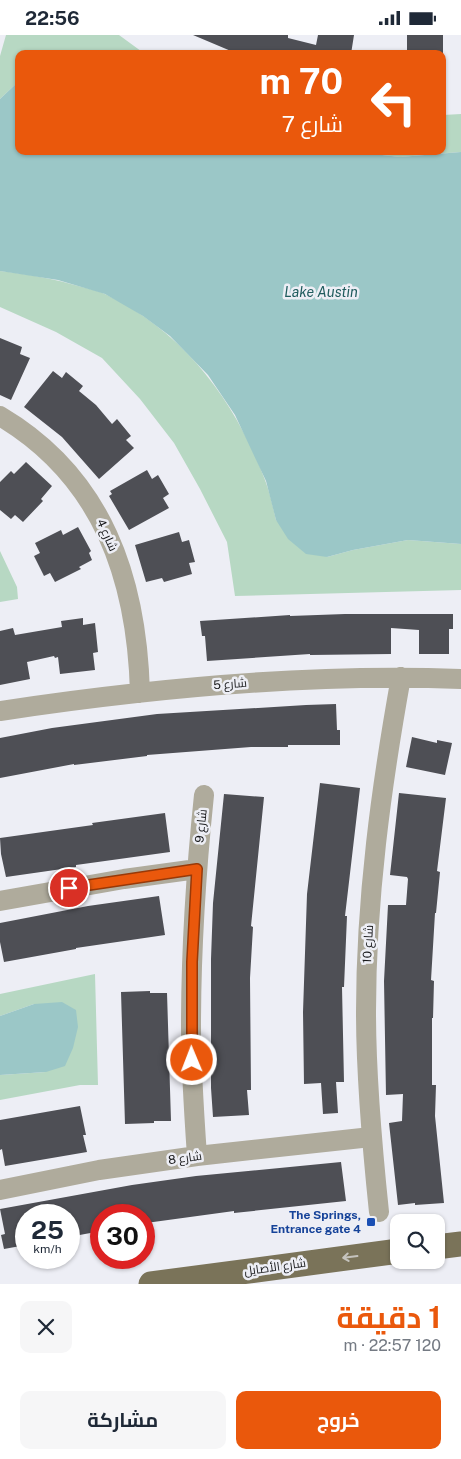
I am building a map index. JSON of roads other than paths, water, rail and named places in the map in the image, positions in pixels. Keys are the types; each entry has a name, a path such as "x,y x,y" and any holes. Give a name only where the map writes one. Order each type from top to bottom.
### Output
{"main road":[{"path":"445,1246 461,1244"},
{"name":"شارع الأصايل","path":"150,1284 390,1252"}],"street":[{"name":"شارع 4","path":"0,417 32,438 53,456 93,504 118,560 133,615 137,640 140,693"},
{"name":"شارع 5","path":"0,711 228,684 402,677 461,679"},
{"name":"شارع 10","path":"379,1212 371,1137 366,1012 367,950 378,816 402,677"},
{"name":"شارع 9","path":"197,1156 191,1027 193,935 204,795"},
{"path":"0,901 124,879 197,869"},
{"name":"شارع 8","path":"0,1190 99,1170 197,1156 371,1137"}],"water":[{"name":"Lake Austin","path":"15,85 15,155 382,155 400,157 446,155 446,153 461,152 461,544 408,540 353,550 327,557 306,554 288,539 276,520 266,481 235,415 208,375 170,336 143,316 105,294 58,280 0,271 0,99"},
{"path":"62,1002 76,1010 78,1027 73,1048 65,1066 46,1072 0,1075 0,1016 34,1004"}],"place":[{"name":"The Springs, Entrance gate 4","path":"371,1222"}]}
